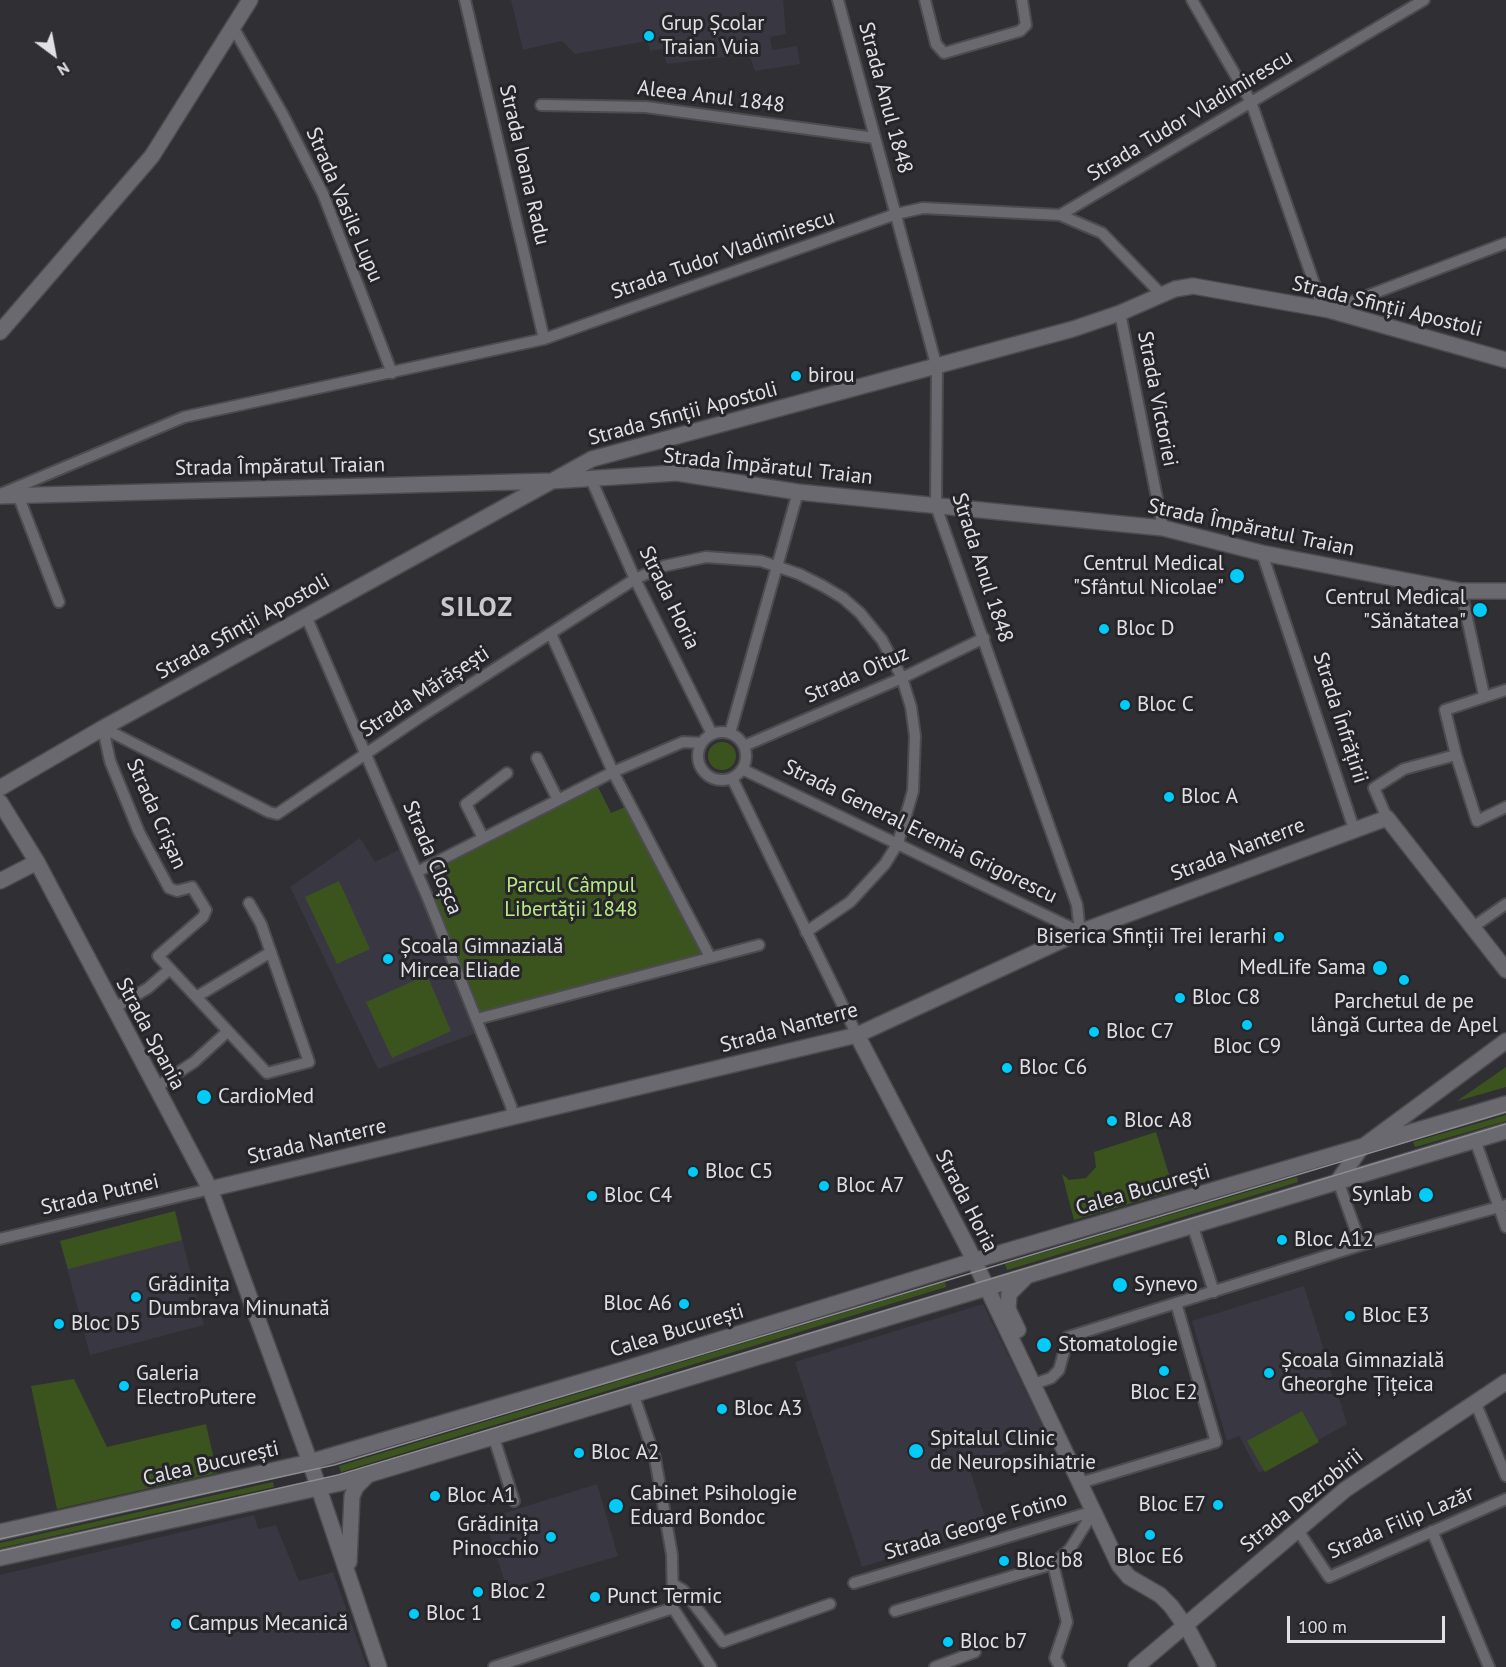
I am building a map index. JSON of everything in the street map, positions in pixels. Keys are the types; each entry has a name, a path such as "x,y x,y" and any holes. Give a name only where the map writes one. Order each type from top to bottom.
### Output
{"street":[{"path":"0,332 153,156 250,0"},
{"name":"Strada Ioana Radu","path":"465,0 544,339"},
{"name":"Strada Anul 1848","path":"838,0 937,368 936,506 1077,905 1080,932"},
{"path":"925,0 936,44 944,53 1020,31 1026,25 1022,0"},
{"path":"1192,0 1251,102 1326,310 1506,243"},
{"name":"Strada Tudor Vladimirescu","path":"0,495 184,417 544,339 896,214 923,208 1060,215 1425,0"},
{"name":"Strada Vasile Lupu","path":"232,27 283,114 323,194 392,372"},
{"name":"Aleea Anul 1848","path":"541,105 645,107 875,138"},
{"path":"1060,215 1102,232 1160,293"},
{"name":"Strada Sfinții Apostoli","path":"0,788 103,728 592,459 937,368 1120,314 1160,293 1192,286 1326,310 1506,360"},
{"name":"Strada Victoriei","path":"1120,314 1163,528"},
{"name":"Strada Împăratul Traian","path":"0,495 551,482 677,473 798,492 1163,528 1263,553 1461,591 1506,591"},
{"name":"Strada Horia","path":"591,478 635,579 712,734"},
{"path":"730,733 798,492"},
{"path":"18,495 59,602"},
{"name":"Strada Înfrățirii","path":"1263,553 1354,829"},
{"name":"Strada Mărășești","path":"103,728 277,814 635,579 664,566 706,557 739,557 777,566 823,586 843,598 860,613 882,640 902,678 911,706 915,736 911,800 898,843 885,864 850,902 806,932"},
{"path":"1461,591 1484,695"},
{"name":"Strada Cloșca","path":"306,616 417,872 512,1106 513,1118"},
{"path":"551,634 613,772 710,957"},
{"name":"Strada Oituz","path":"744,746 902,678 984,638"},
{"path":"1506,690 1484,695 1446,710 1456,755 1477,820 1506,807"},
{"name":"Strada Crișan","path":"103,728 110,760 139,832 169,888 177,891 192,887 206,910 203,916 158,956 170,969"},
{"path":"730,733 744,746 746,754 742,769 732,778 717,779 704,772 698,758 702,743 712,734 730,733"},
{"path":"417,872 613,772 683,742 702,743"},
{"path":"1456,755 1404,769 1374,788 1387,818 1506,970"},
{"path":"537,758 558,800"},
{"name":"Strada General Eremia Grigorescu","path":"742,769 1080,932"},
{"path":"483,838 466,804 507,773"},
{"name":"Strada Horia","path":"732,778 857,1035 1034,1384 1124,1572 1160,1595 1184,1623 1208,1667"},
{"name":"Strada Spania","path":"0,802 37,862 210,1189 310,1462 379,1667"},
{"name":"Strada Nanterre","path":"210,1189 857,1035 1080,932 1387,818"},
{"path":"0,881 37,862"},
{"path":"113,1009 148,988 170,969 267,1073 309,1062 261,924 249,903"},
{"path":"1473,927 1506,904"},
{"path":"477,1019 759,945"},
{"path":"196,997 271,952"},
{"path":"155,1088 194,1062 227,1032"},
{"path":"1338,1181 1361,1148 1506,1041"},
{"path":"1427,1099 1431,1114 1442,1123"},
{"name":"Calea București","path":"0,1532 310,1462 633,1367 973,1261 1506,1104"},
{"path":"0,1558 319,1489 1506,1131"},
{"path":"1402,1136 1409,1160"},
{"path":"1475,1140 1503,1206 1506,1227"},
{"path":"1338,1181 1361,1245"},
{"name":"Strada Putnei","path":"0,1239 210,1189"},
{"path":"1028,1275 1009,1294 1008,1305 1035,1370 1034,1384 1051,1378 1059,1370 1068,1337 1361,1245 1503,1206"},
{"path":"1192,1224 1214,1292"},
{"path":"1080,1483 1216,1442 1176,1303"},
{"name":"Strada Dezrobirii","path":"1136,1667 1184,1623 1365,1476 1506,1382"},
{"path":"633,1393 655,1458 672,1555 673,1608 711,1667"},
{"path":"1475,1402 1506,1476"},
{"path":"493,1435 514,1501"},
{"path":"350,1577 352,1496 356,1487 368,1475"},
{"name":"Strada Filip Lazăr","path":"1297,1529 1329,1576 1506,1499"},
{"name":"Strada George Fotino","path":"895,1611 1053,1564 1070,1549 1094,1511"},
{"name":"Strada George Fotino","path":"854,1583 1094,1511"},
{"path":"1432,1531 1489,1667"},
{"path":"1053,1564 1067,1622 1055,1658 1060,1667"},
{"path":"673,1584 683,1590 723,1642 830,1604"},
{"path":"494,1667 673,1608"},
{"path":"935,1667 975,1652"}],"shaded area":[{"name":"Grup Școlar Traian Vuia","path":"511,0 783,0 786,34 770,37 772,50 797,46 800,64 755,71 749,54 667,64 662,49 650,51 647,41 575,54 562,41 523,50"},
{"name":"Școala Gimnazială Mircea Eliade","path":"360,838 375,862 406,846 482,1031 378,1069 290,887"},
{"name":"Grădinița Dumbrava Minunată","path":"175,1211 204,1325 90,1355 60,1241"},
{"name":"Școala Gimnazială Gheorghe Țițeica","path":"1304,1286 1347,1424 1259,1473 1239,1436 1227,1441 1192,1321"},
{"name":"Spitalul Clinic de Neuropsihiatrie","path":"983,1304 1046,1432 970,1470 988,1527 862,1567 795,1362"},
{"name":"Grădinița Pinocchio","path":"597,1484 618,1556 507,1589 485,1519"},
{"name":"Campus Mecanică","path":"254,1515 258,1529 276,1525 299,1581 333,1572 367,1667 0,1667 0,1575"}],"green space":[{"path":"722,742 732,746 736,756 732,766 722,770 712,766 708,756 712,746"},
{"name":"Parcul Câmpul Libertății 1848","path":"595,781 611,813 630,805 710,957 477,1019 427,896 446,888 435,862"},
{"path":"339,881 370,949 337,964 305,897"},
{"path":"427,975 451,1031 392,1058 366,1002"},
{"path":"1506,1067 1506,1087 1457,1101"},
{"path":"1506,1115 1506,1121 1415,1147 1413,1142"},
{"path":"1156,1132 1174,1191 1074,1220 1062,1174 1069,1180 1086,1178 1096,1167 1094,1152"},
{"path":"1297,1177 1298,1182 1007,1270 1005,1264"},
{"path":"175,1211 182,1240 68,1269 60,1241"},
{"path":"945,1282 946,1287 341,1472 339,1466"},
{"path":"74,1379 107,1447 206,1424 217,1473 57,1509 31,1386"},
{"path":"1302,1411 1319,1442 1265,1472 1247,1441"},
{"path":"273,1482 274,1487 0,1548 0,1543"}],"tram line":[{"path":"0,1539 334,1465 1506,1112"},
{"path":"0,1551 338,1475 1506,1124"}],"place":[{"name":"Grup Școlar Traian Vuia","path":"649,36"},
{"name":"birou","path":"796,376"},
{"name":"Centrul Medical \"Sfântul Nicolae\"","path":"1237,576"},
{"name":"Centrul Medical \"Sănătatea\"","path":"1480,610"},
{"name":"Bloc D","path":"1104,629"},
{"name":"Bloc C","path":"1125,705"},
{"name":"Bloc A","path":"1169,797"},
{"name":"Biserica Sfinții Trei Ierarhi","path":"1279,937"},
{"name":"Școala Gimnazială Mircea Eliade","path":"388,959"},
{"name":"MedLife Sama","path":"1380,968"},
{"name":"Parchetul de pe lângă Curtea de Apel","path":"1404,980"},
{"name":"Bloc C8","path":"1180,998"},
{"name":"Bloc C9","path":"1247,1025"},
{"name":"Bloc C7","path":"1094,1032"},
{"name":"Bloc C6","path":"1007,1068"},
{"name":"CardioMed","path":"204,1097"},
{"name":"Bloc A8","path":"1112,1121"},
{"name":"Bloc C5","path":"693,1172"},
{"name":"Bloc A7","path":"824,1186"},
{"name":"Synlab","path":"1426,1195"},
{"name":"Bloc C4","path":"592,1196"},
{"name":"Bloc A12","path":"1282,1240"},
{"name":"Synevo","path":"1120,1285"},
{"name":"Grădinița Dumbrava Minunată","path":"136,1297"},
{"name":"Bloc A6","path":"684,1304"},
{"name":"Bloc E3","path":"1350,1316"},
{"name":"Bloc D5","path":"59,1324"},
{"name":"Stomatologie","path":"1044,1345"},
{"name":"Bloc E2","path":"1164,1371"},
{"name":"Școala Gimnazială Gheorghe Țițeica","path":"1269,1373"},
{"name":"Galeria ElectroPutere","path":"124,1386"},
{"name":"Bloc A3","path":"722,1409"},
{"name":"Spitalul Clinic de Neuropsihiatrie","path":"916,1451"},
{"name":"Bloc A2","path":"579,1453"},
{"name":"Bloc A1","path":"435,1496"},
{"name":"Bloc E7","path":"1218,1505"},
{"name":"Cabinet Psihologie Eduard Bondoc","path":"616,1506"},
{"name":"Bloc E6","path":"1150,1535"},
{"name":"Grădinița Pinocchio","path":"551,1537"},
{"name":"Bloc b8","path":"1004,1561"},
{"name":"Bloc 2","path":"478,1592"},
{"name":"Punct Termic","path":"595,1597"},
{"name":"Bloc 1","path":"414,1614"},
{"name":"Campus Mecanică","path":"176,1624"},
{"name":"Bloc b7","path":"948,1642"}],"district":[{"name":"SILOZ","path":"477,608"}]}
